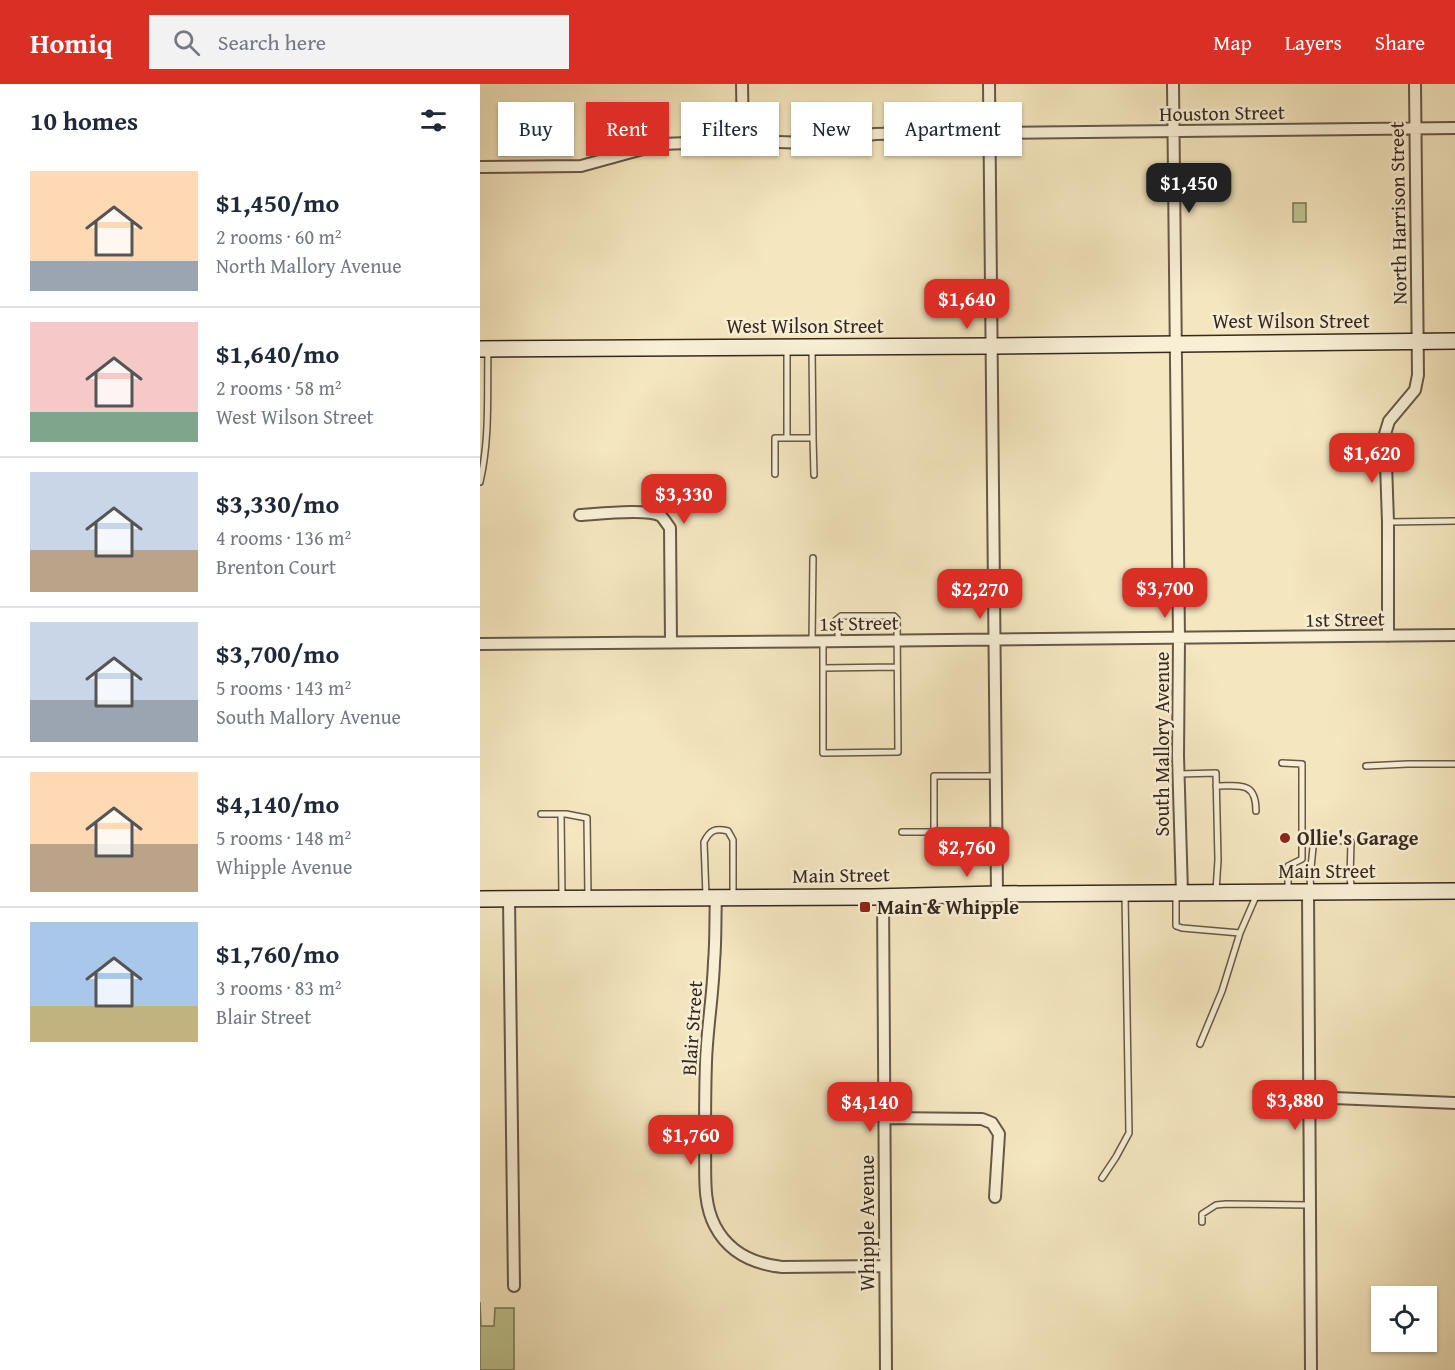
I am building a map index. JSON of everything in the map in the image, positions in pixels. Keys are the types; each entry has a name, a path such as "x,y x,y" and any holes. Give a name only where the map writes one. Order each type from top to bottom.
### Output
{"main road":[{"name":"West Wilson Street","path":"484,349 787,348 1455,340"},
{"name":"Main Street","path":"480,899 1455,891"}],"street":[{"path":"742,84 742,102"},
{"path":"989,84 989,102"},
{"name":"South Mallory Avenue","path":"1173,84 1179,639 1179,893"},
{"name":"North Harrison Street","path":"1388,636 1385,434 1389,421 1415,390 1418,375 1415,84"},
{"name":"Houston Street","path":"1022,133 1455,128"},
{"name":"Houston Street","path":"779,142 809,143 884,134"},
{"name":"Houston Street","path":"480,167 581,166 661,144 681,143"},
{"path":"990,156 997,894"},
{"path":"580,515 634,512 653,514 661,517 670,528 671,642"},
{"name":"1st Street","path":"480,644 1455,635"},
{"path":"1309,893 1311,1370"},
{"name":"Whipple Avenue","path":"883,896 886,1370"},
{"name":"Blair Street","path":"711,897 714,961 706,1062 705,1113 706,1191 708,1209 714,1225 722,1239 732,1249 749,1259 766,1265 782,1267 885,1266"},
{"path":"509,899 514,1286"},
{"path":"1309,1097 1455,1103"},
{"path":"884,1118 982,1119 992,1124 999,1134 995,1197"}],"lane":[{"path":"812,347 814,475"},
{"path":"787,348 787,438"},
{"path":"480,482 483,468 482,450 487,429 484,349"},
{"path":"775,474 775,438 813,438"},
{"path":"1388,522 1455,521"},
{"path":"813,558 817,641 823,668 822,753 898,752 897,619 894,616 841,616 836,620 839,641"},
{"path":"823,668 897,667"},
{"path":"1282,763 1302,764 1302,859 1288,866 1288,893"},
{"path":"1366,766 1455,764"},
{"path":"1178,774 1216,773 1218,860 1216,893"},
{"path":"902,832 934,832 934,776 996,776"},
{"path":"1216,786 1243,786 1250,789 1256,797 1256,811"},
{"path":"541,814 587,818 588,898"},
{"path":"561,814 562,898"},
{"path":"711,897 704,842 713,831 719,829 728,831 733,840 733,897"},
{"path":"1309,893 1314,837 1351,842 1350,878 1353,892"},
{"path":"1102,1178 1129,1133 1124,893"},
{"path":"1179,893 1176,926 1240,933"},
{"path":"1200,1044 1222,991 1240,933 1258,893"},
{"path":"1202,1222 1202,1214 1215,1205 1309,1205"}],"green space":[{"path":"1293,203 1306,203 1306,222 1293,222"},
{"path":"480,1302 481,1326 494,1326 495,1308 514,1308 514,1370 480,1370"}],"place":[{"name":"Ollie's Garage","path":"1285,838"},
{"name":"Main & Whipple","path":"865,907"}]}
